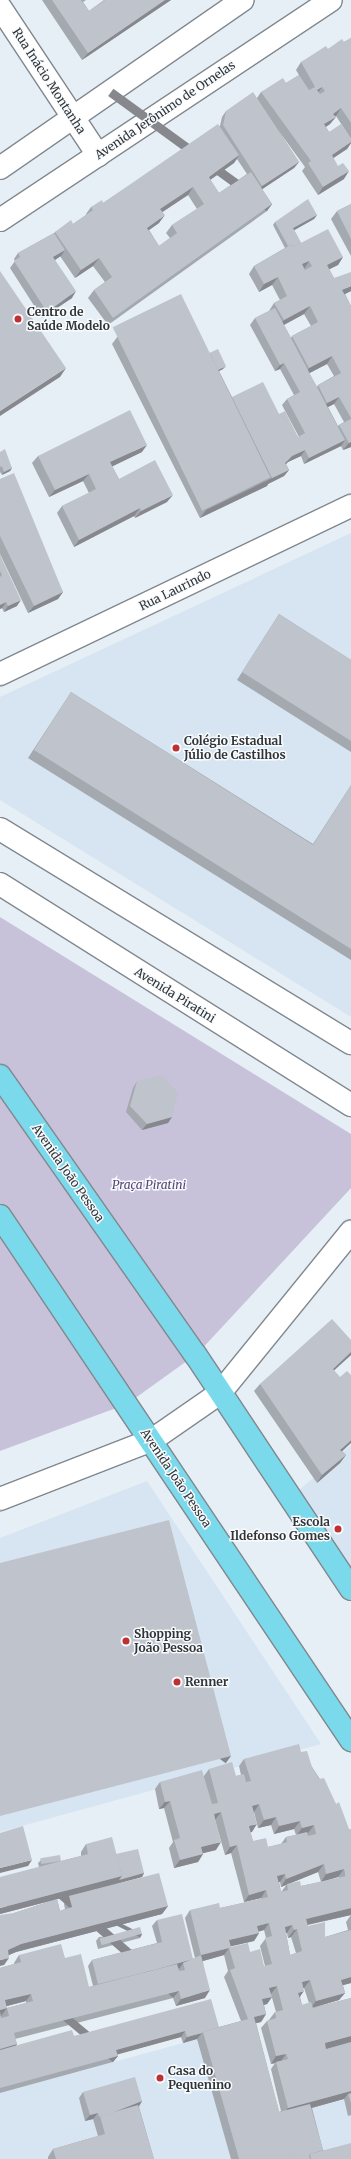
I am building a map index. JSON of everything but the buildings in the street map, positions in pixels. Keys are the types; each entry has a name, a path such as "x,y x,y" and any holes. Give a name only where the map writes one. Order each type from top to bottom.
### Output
{"main road":[{"name":"Avenida João Pessoa","path":"0,1076 220,1393 351,1589"},
{"name":"Avenida João Pessoa","path":"0,1216 152,1440 351,1740"}],"street":[{"path":"0,168 73,119 243,0"},
{"name":"Avenida Jerônimo de Ornelas","path":"0,220 330,0"},
{"name":"Rua Inácio Montanha","path":"0,7 98,155"},
{"name":"Rua Laurindo","path":"0,674 351,506"},
{"path":"0,829 351,1043"},
{"name":"Avenida Piratini","path":"0,884 351,1105"},
{"path":"0,1499 152,1440 220,1393 351,1232"}],"shaded area":[{"name":"Colégio Estadual Júlio de Castilhos","path":"351,533 351,1017 0,800 0,697"},
{"name":"Escola Ildefonso Gomes","path":"351,1445 351,1568 298,1491"},
{"name":"Shopping João Pessoa","path":"147,1481 321,1744 0,1832 0,1538"},
{"name":"Casa do Pequenino","path":"249,2025 274,2118 351,2098 351,2149 313,2159 0,2159 0,2093"}],"green space":[{"name":"Praça Piratini","path":"0,917 351,1134 351,1188 198,1353 127,1404 0,1451"}],"place":[{"name":"Centro de Saúde Modelo","path":"18,319"},
{"name":"Colégio Estadual Júlio de Castilhos","path":"176,748"},
{"name":"Escola Ildefonso Gomes","path":"338,1529"},
{"name":"Shopping João Pessoa","path":"126,1641"},
{"name":"Renner","path":"177,1682"},
{"name":"Casa do Pequenino","path":"160,2078"}]}
